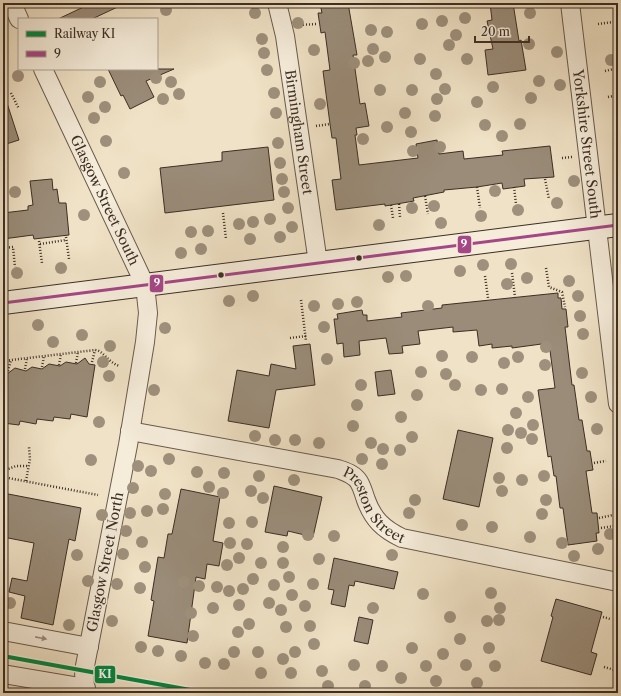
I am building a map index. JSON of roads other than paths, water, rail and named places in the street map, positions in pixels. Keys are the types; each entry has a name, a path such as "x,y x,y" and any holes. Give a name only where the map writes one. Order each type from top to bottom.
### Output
{"street":[{"path":"12,3 19,18"},
{"name":"Birmingham Street","path":"277,3 285,36 318,263"},
{"name":"Yorkshire Street South","path":"570,3 618,404"},
{"name":"Glasgow Street South","path":"43,70 145,285 148,318 130,431"},
{"path":"3,303 618,225"},
{"name":"Preston Street","path":"130,431 338,469 350,473 360,482 375,519 388,531 402,538 618,582"},
{"name":"Glasgow Street North","path":"85,691 84,671 130,431"},
{"path":"3,631 89,647"},
{"path":"3,674 85,691"}],"rail line":[{"name":"KI","path":"3,656 207,693"}]}
